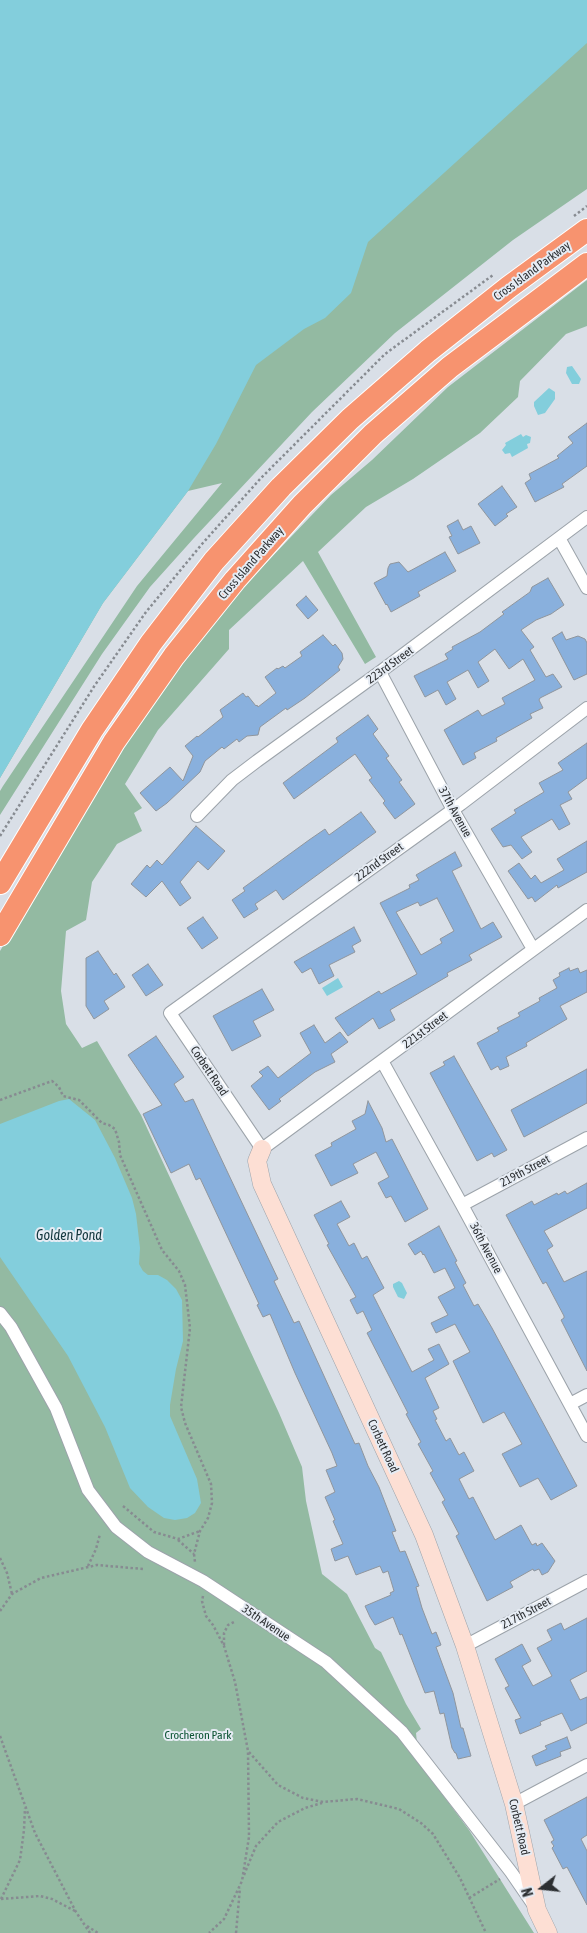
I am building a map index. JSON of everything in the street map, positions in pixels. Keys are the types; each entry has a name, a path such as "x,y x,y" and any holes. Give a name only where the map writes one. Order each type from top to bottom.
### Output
{"highway":[{"name":"Cross Island Parkway","path":"0,883 92,730 151,643 214,561 281,487 364,407 428,350 587,230"},
{"name":"Cross Island Parkway","path":"0,936 114,742 174,656 235,580 302,505 373,434 450,367 587,264"}],"street":[{"name":"223rd Street","path":"197,816 232,780 587,517"},
{"path":"559,538 587,588"},
{"name":"37th Avenue","path":"380,672 453,810 533,949"},
{"name":"222nd Street","path":"170,1013 453,810 587,708"},
{"name":"221st Street","path":"262,1149 587,910"},
{"name":"Corbett Road","path":"170,1013 262,1149 257,1161 262,1184 424,1535 465,1646 514,1804 537,1910"},
{"name":"36th Avenue","path":"382,1061 587,1436"},
{"name":"219th Street","path":"462,1205 587,1138"},
{"name":"35th Avenue","path":"0,1313 11,1327 56,1408 88,1490 116,1527 142,1547 206,1583 326,1662 402,1732 511,1872 537,1910 548,1933"},
{"path":"570,1404 587,1395"},
{"name":"217th Street","path":"465,1646 587,1581"},
{"path":"514,1804 587,1765"}],"path":[{"path":"0,1100 52,1081 59,1087 63,1096 79,1100 102,1123 115,1129 120,1155 162,1250 179,1270 185,1285 190,1328 180,1407 211,1484 212,1503 208,1518 200,1531 194,1554 196,1568 193,1576"},
{"path":"123,1506 154,1532 178,1540 194,1554"},
{"path":"178,1540 200,1531"},
{"path":"88,1566 96,1549 100,1534"},
{"path":"0,1558 8,1573 12,1594"},
{"path":"0,1610 12,1594 41,1578 96,1565 143,1569"},
{"path":"206,1583 202,1601 206,1616 224,1646 235,1682 248,1751 249,1837 236,1933"},
{"path":"224,1646 224,1633 228,1625 236,1621"},
{"path":"0,1736 35,1833 76,1912 90,1933"},
{"path":"248,1751 278,1784 303,1798 323,1802"},
{"path":"209,1933 224,1919 256,1846 278,1822 305,1808 323,1802 357,1799 399,1809 432,1834 460,1878 486,1933"},
{"path":"0,1899 20,1860 25,1804"},
{"path":"469,1898 511,1872"},
{"path":"0,1899 40,1896 52,1899 76,1912"},
{"path":"86,1926 98,1933"}],"green space":[{"path":"0,0 587,0 587,189 513,240 395,333 312,412 150,587 102,654 0,815 0,791 3,786 137,586 222,483 188,491 103,603 0,778"},
{"name":"Crocheron Park","path":"587,280 587,326 566,334 520,381 518,397 480,433 413,479 366,507 318,552 376,657 365,664 303,561 229,630 229,649 158,730 125,784 142,808 134,813 142,831 117,844 92,882 86,920 66,931 61,991 66,1024 82,1048 97,1041 141,1115 279,1413 302,1467 306,1501 322,1574 347,1594 375,1648 381,1652 406,1704 421,1729 416,1733 419,1763 469,1830 534,1933 0,1933 0,951 119,750 158,694 223,608 331,495 372,460 448,387"}],"water":[{"path":"0,0 587,0 587,43 368,242 351,293 325,318 304,329 256,365 216,444 188,491 103,603 0,778"},
{"path":"572,366 581,379 579,384 572,384 566,373 567,367"},
{"path":"549,388 555,392 555,399 545,413 538,415 534,402"},
{"path":"521,434 523,437 526,435 531,437 530,443 527,444 528,448 512,457 510,453 505,454 502,450 506,445 505,443"},
{"path":"338,978 343,987 327,996 322,988"},
{"name":"Golden Pond","path":"69,1099 95,1120 115,1158 132,1198 140,1248 139,1264 148,1275 158,1275 167,1280 176,1289 182,1300 183,1341 176,1369 170,1416 197,1479 201,1503 195,1513 187,1518 175,1520 164,1518 148,1507 130,1488 105,1427 68,1356 0,1257 0,1124 59,1101"},
{"path":"399,1281 407,1293 404,1299 398,1297 393,1287 393,1284"}],"building":[{"path":"587,423 587,466 562,484 564,487 535,502 525,483 531,479 529,474 559,458 557,456 573,443 568,437"},
{"path":"502,486 517,507 506,514 508,516 495,526 478,504"},
{"path":"458,520 463,530 471,526 480,543 458,554 449,537 452,536 447,526"},
{"path":"445,552 456,571 418,592 420,596 391,612 374,583 387,576 390,564 399,562 408,572"},
{"path":"548,578 564,605 521,630 534,647 530,650 546,677 553,674 562,687 540,698 539,700 543,708 530,714 532,718 496,738 497,741 474,753 476,758 463,765 444,730 478,710 482,716 505,704 502,698 535,680 523,659 509,669 495,649 478,662 489,681 478,688 468,670 447,682 456,699 446,705 438,690 425,697 414,676 448,659 445,654 453,649 452,647 480,632 504,614 502,612 530,592 532,587"},
{"path":"306,596 318,610 308,619 296,605"},
{"path":"562,632 566,640 578,636 585,639 587,643 587,674 574,680 552,638"},
{"path":"323,635 333,646 335,644 342,653 343,659 338,667 340,670 305,698 287,710 286,708 260,727 258,735 247,736 239,742 237,739 224,749 222,747 205,761 200,772 156,811 140,793 170,767 183,781 193,756 185,746 223,717 220,710 243,693 258,707 276,693 265,677 277,668 283,666 285,668 302,656 300,652"},
{"path":"368,715 378,729 373,734 389,756 386,758 402,780 399,782 415,804 395,819 383,803 385,801 369,780 372,778 355,754 294,799 283,783 338,742 336,738"},
{"path":"587,743 587,778 568,792 572,799 560,805 570,824 559,830 552,819 521,837 532,852 522,859 511,845 503,847 491,829 516,813 514,810 544,792 539,783 563,770 558,763"},
{"path":"361,812 376,832 283,900 276,890 255,904 258,909 244,918 232,900 245,891 243,888 325,829 329,835"},
{"path":"196,826 225,851 208,870 198,861 180,882 191,898 180,906 162,881 146,897 131,884 147,865 150,868 157,860 162,865"},
{"path":"587,841 587,872 558,888 557,885 535,902 532,897 528,899 508,871 519,863 531,879 535,875 541,883 564,870 557,859"},
{"path":"455,852 462,866 452,871 481,929 493,922 502,937 469,955 472,960 447,973 448,976 390,1010 395,1020 379,1029 373,1018 348,1036 335,1018 379,991 381,994 417,974 380,903 410,888 409,885 419,880 416,875","holes":["437,898 454,931 440,939 442,943 421,955 396,912 418,902 420,906"]},
{"path":"203,917 218,938 202,949 187,928"},
{"path":"354,927 361,941 352,946 355,952 329,965 334,976 319,984 311,968 302,973 294,962"},
{"path":"98,951 114,975 116,973 125,987 104,1001 109,1009 94,1019 86,1006 86,958"},
{"path":"148,964 163,985 146,996 132,975"},
{"path":"569,968 570,971 578,968 580,973 587,970 587,992 560,1006 567,1019 526,1043 527,1046 506,1057 509,1066 500,1070 498,1066 491,1070 477,1043 499,1031 497,1028 520,1016 518,1013 540,1001 539,998 557,988 553,980 560,976 559,973"},
{"path":"262,989 274,1010 253,1021 261,1036 232,1051 213,1016"},
{"path":"314,1025 325,1043 340,1032 348,1042 331,1054 335,1062 315,1072 279,1099 281,1101 269,1110 251,1086 263,1076 259,1072 268,1066 278,1078 311,1053 300,1033"},
{"path":"156,1036 184,1077 174,1084 185,1102 193,1099 278,1279 274,1281 294,1323 299,1321 355,1444 359,1443 379,1487 396,1531 392,1532 400,1552 405,1551 419,1586 416,1587 432,1634 436,1632 441,1645 436,1647 453,1693 461,1728 463,1728 471,1756 458,1759 452,1748 444,1713 440,1714 434,1691 425,1693 402,1634 400,1635 393,1617 375,1625 365,1606 391,1595 390,1593 394,1591 388,1571 383,1573 380,1566 356,1575 348,1556 335,1561 331,1549 343,1544 325,1497 335,1492 326,1470 337,1466 332,1453 270,1314 263,1317 257,1305 259,1304 200,1178 196,1180 189,1164 171,1173 143,1114 162,1105 128,1055"},
{"path":"454,1056 507,1150 494,1157 492,1153 477,1161 430,1073 445,1065 443,1062"},
{"path":"587,1069 587,1103 524,1137 511,1110"},
{"path":"368,1101 382,1128 386,1142 392,1139 428,1209 405,1222 391,1196 386,1198 378,1183 389,1177 376,1152 353,1164 358,1173 331,1186 315,1155 332,1146 331,1143 356,1129 352,1121 365,1114"},
{"path":"587,1183 587,1208 544,1231 553,1246 547,1250 564,1282 587,1271 587,1371 561,1320 564,1316 546,1282 543,1284 506,1215 532,1201 534,1205 557,1193 558,1195 565,1191 567,1194"},
{"path":"341,1201 350,1217 337,1224 349,1246 354,1243 362,1259 367,1256 384,1288 373,1295 412,1372 434,1360 428,1349 439,1344 449,1364 425,1378 439,1408 433,1411 437,1419 435,1420 446,1441 450,1438 459,1455 464,1452 474,1471 459,1479 469,1499 473,1497 495,1540 521,1525 532,1545 536,1543 537,1546 542,1543 555,1561 548,1572 542,1575 539,1569 534,1571 533,1569 510,1582 513,1587 487,1601 456,1536 459,1534 442,1502 445,1500 430,1473 433,1471 418,1444 421,1442 367,1333 372,1330 363,1311 357,1314 350,1300 356,1297 327,1245 329,1244 314,1215"},
{"path":"439,1226 457,1261 455,1262 466,1283 463,1285 474,1306 478,1304 492,1328 577,1486 551,1500 538,1478 520,1487 502,1454 522,1444 504,1412 483,1423 453,1361 470,1352 455,1324 436,1333 431,1323 448,1315 438,1297 455,1288 445,1268 434,1273 424,1254 421,1251 415,1255 408,1244"},
{"path":"587,1618 587,1671 570,1680 580,1700 587,1697 587,1723 571,1731 562,1713 540,1722 541,1725 520,1734 515,1720 521,1718 505,1688 509,1686 495,1659 522,1644 531,1661 522,1666 533,1686 552,1676 537,1648 552,1640 547,1630 561,1623 564,1630"},
{"path":"567,1737 571,1748 560,1752 561,1756 536,1766 532,1756 547,1749 545,1746"},
{"path":"587,1797 587,1835 581,1839 587,1851 587,1905 567,1867 563,1869 552,1848 554,1846 551,1842 554,1840 544,1820"}]}
